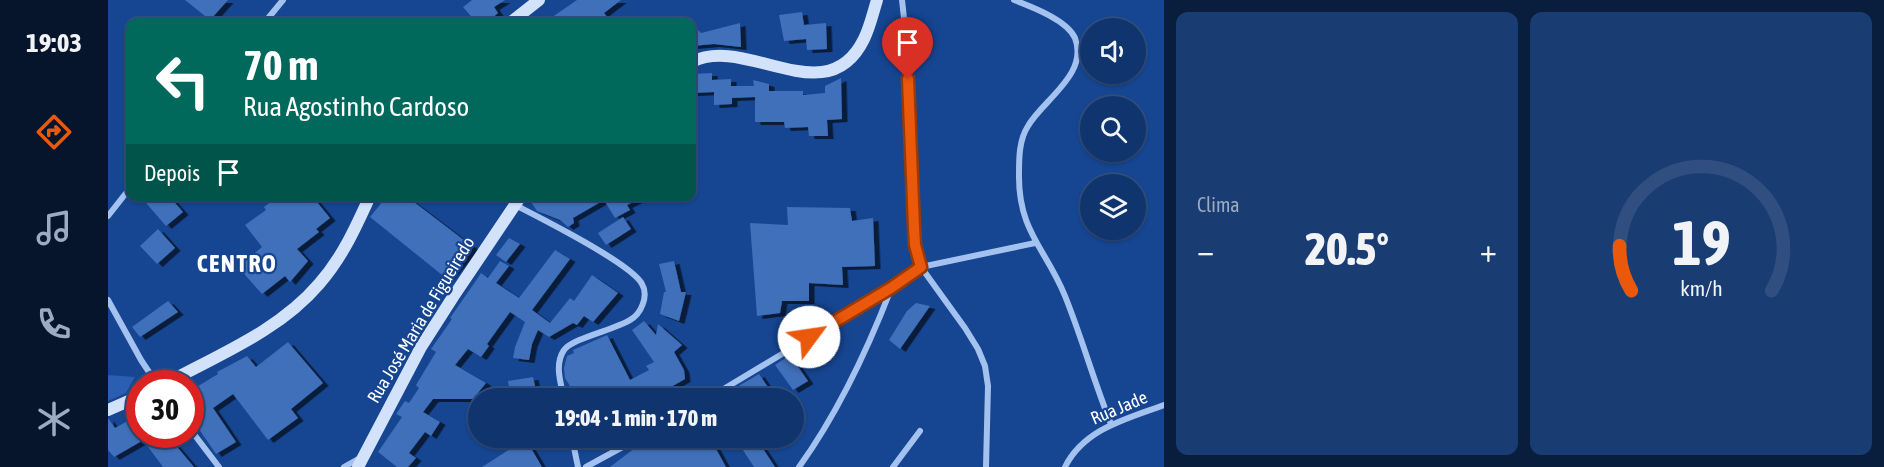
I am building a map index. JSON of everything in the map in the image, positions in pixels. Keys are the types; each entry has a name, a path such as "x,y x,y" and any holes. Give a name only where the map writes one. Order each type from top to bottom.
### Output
{"main road":[{"path":"516,18 539,0"},
{"path":"696,61 715,54 734,56 798,73 830,70 843,64 854,55 864,40 877,0"},
{"path":"191,370 263,331 302,302 319,285 345,248 368,201"},
{"name":"Rua José Maria de Figueiredo","path":"361,461 421,347 518,201"},
{"path":"108,410 126,402"}],"street":[{"path":"268,18 283,0"},
{"path":"903,0 914,236 921,267 965,328 985,366 988,386 986,463 981,467"},
{"path":"1014,0 1040,10 1065,26 1074,37 1077,51 1076,62 1070,75 1027,127 1021,141 1018,176 1020,200 1024,219 1035,243 1064,294 1111,424"},
{"path":"108,216 126,193"},
{"path":"518,201 625,267 641,282 645,290 641,309 633,318 565,348 558,370 562,388"},
{"path":"725,388 891,288 921,267 1035,243"},
{"path":"798,467 822,432 849,384 873,335 891,288"},
{"path":"108,300 148,370"},
{"name":"Rua Jade","path":"1065,467 1074,451 1084,441 1111,424 1164,405"},
{"path":"893,467 920,431"},
{"path":"204,447 219,467"},
{"path":"574,448 578,467"},
{"path":"586,467 621,448"},
{"path":"344,467 361,461"}],"shaded area":[{"path":"108,375 126,376 126,393 108,401"}],"building":[{"path":"185,0 228,0 212,18 208,18"},
{"path":"472,0 505,0 494,7 498,13 492,18 473,18 463,7"},
{"path":"577,0 621,0 604,13 608,18 551,18"},
{"path":"802,12 804,25 826,23 827,49 807,50 806,39 784,41 779,15"},
{"path":"740,23 741,47 714,44 696,46 696,31 701,33"},
{"path":"712,73 712,80 731,79 731,86 754,86 753,80 769,84 769,91 803,91 803,95 825,93 825,86 841,78 842,119 827,120 828,136 809,136 808,127 785,128 784,122 755,122 755,97 732,98 732,104 714,105 714,92 696,93 696,74"},
{"path":"144,201 173,201 183,212 166,226"},
{"path":"272,201 316,201 330,218 316,229 319,232 297,249 308,261 290,282 285,276 262,294 238,267 262,247 245,225 266,210 264,207"},
{"path":"383,201 413,201 473,247 447,279 370,217"},
{"path":"530,201 602,201 573,218 574,223 568,227 560,220 537,211"},
{"path":"605,201 635,201 627,205 630,210 615,218"},
{"path":"787,207 850,208 852,221 873,218 875,266 842,267 843,285 809,283 809,301 782,301 780,313 757,316 750,223 788,225"},
{"path":"623,217 631,229 606,245 598,233"},
{"path":"158,229 175,248 157,264 140,246"},
{"path":"509,238 520,244 506,262 496,255"},
{"path":"555,250 570,259 532,310 550,323 570,298 574,301 592,275 618,293 593,322 584,316 577,325 573,323 549,337 538,330 529,360 513,358 525,322 510,312 487,344 489,346 481,357 468,349 455,365 486,383 482,388 468,388 468,399 433,399 423,412 440,422 431,436 425,432 409,453 416,458 408,467 397,467 378,452 402,417 396,414 405,401 409,403 419,388 416,385 436,352 431,349 481,273 488,278 500,261 509,266 496,283 519,298"},
{"path":"674,261 681,292 686,292 679,321 660,314 664,292 666,292 659,264"},
{"path":"168,301 178,312 140,337 132,327"},
{"path":"916,303 930,306 900,349 889,340 907,311"},
{"path":"644,321 656,335 658,324 682,345 674,352 684,370 685,379 669,388 571,388 565,378 564,368 567,356 574,353 573,350 607,335 630,380 649,370 646,366 654,362 632,330"},
{"path":"288,342 323,383 291,409 298,418 268,440 233,394 213,408 236,442 216,454 204,436 204,382 218,374 217,372 247,356 256,367"},
{"path":"790,355 808,381 796,388 792,388 775,365"},
{"path":"759,374 769,388 735,388"},
{"path":"533,377 536,388 509,388 508,381"},
{"path":"108,418 115,428 126,422 126,448 130,448 114,457 108,450"},
{"path":"149,448 178,448 194,467 163,467"},
{"path":"511,448 531,448 542,467 482,467"},
{"path":"635,448 716,448 726,467 610,467"},
{"path":"742,448 763,448 775,467 754,467"}],"district":[{"name":"CENTRO","path":"237,264"}],"route":[{"path":"809,337 891,288 921,267 915,245 908,79"}]}
